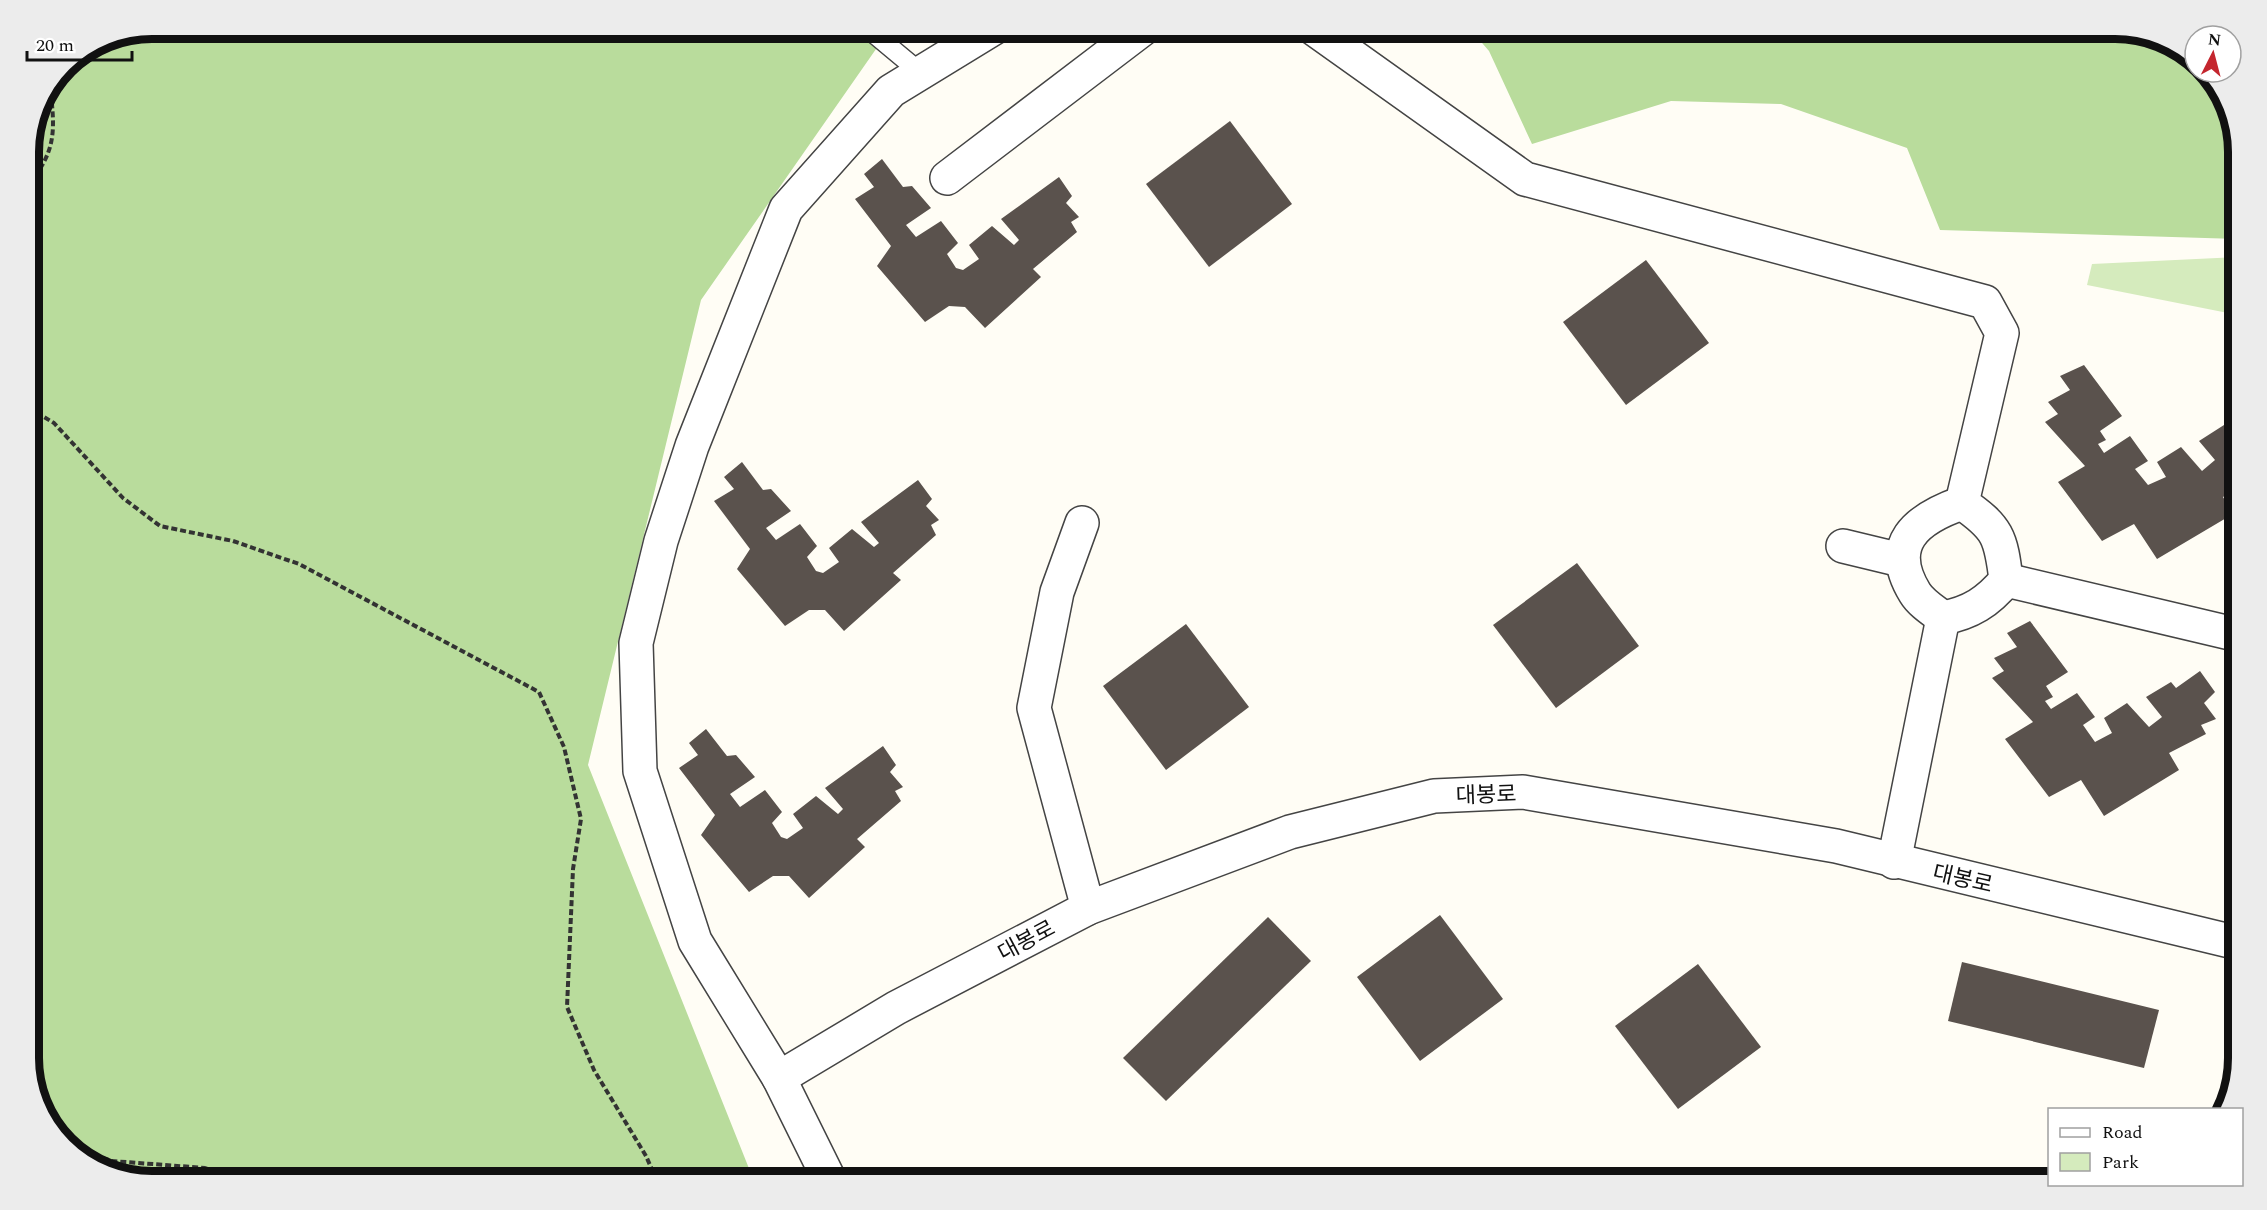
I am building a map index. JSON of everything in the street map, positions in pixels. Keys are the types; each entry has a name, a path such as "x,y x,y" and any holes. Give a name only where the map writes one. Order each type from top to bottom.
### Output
{"street":[{"path":"825,1171 779,1078 695,941 640,771 636,643 661,542 692,446 786,209 891,91 976,39"},
{"path":"947,178 1130,39"},
{"path":"1328,39 1525,179 1985,302 2002,333 1962,503"},
{"path":"1943,618 1916,595 1901,560 1907,538 1927,519 1962,503"},
{"path":"1943,618 1964,614 1991,598 2006,580 2002,546 1988,521 1962,503"},
{"path":"1082,523 1057,592 1034,708 1088,908"},
{"path":"1843,546 1901,560"},
{"path":"2006,580 2228,633"},
{"path":"1894,862 1943,618"},
{"name":"대봉로","path":"779,1078 896,1008 1088,908 1290,832 1434,796 1523,792 1836,846 2228,942"}],"lane":[{"path":"880,39 921,73"}],"path":[{"path":"39,172 45,165 53,139 51,103"},
{"path":"39,414 54,423 123,498 160,526 233,541 300,564 347,592 427,630 539,693 564,747 581,819 573,869 567,1007 594,1070 646,1156 652,1171"},
{"path":"97,1156 112,1161 205,1168 212,1171"}],"green space":[{"path":"152,39 883,39 701,300 588,765 750,1171 137,1170 109,1162 89,1152 58,1121 45,1094 39,1065 39,145 43,123 58,89 72,72 89,58 116,45"},
{"path":"1479,39 2130,40 2158,48 2178,58 2183,62 2183,84 2205,84 2216,102 2226,130 2228,145 2228,239 1940,230 1907,148 1781,104 1671,101 1532,144 1489,51"},
{"path":"2228,257 2228,313 2087,285 2092,264"}],"building":[{"path":"1230,121 1292,204 1209,267 1146,184"},
{"path":"882,159 903,187 912,186 931,208 906,225 916,237 941,221 958,243 947,254 956,268 963,270 979,259 969,245 992,226 1014,245 1019,240 1001,219 1059,177 1072,196 1066,203 1079,217 1071,222 1077,232 1033,269 1041,277 985,328 965,307 949,306 925,322 877,266 891,246 855,199 874,187 864,174"},
{"path":"1646,260 1709,343 1626,405 1563,322"},
{"path":"2084,365 2122,416 2100,431 2106,440 2098,444 2104,453 2130,436 2148,461 2135,469 2148,485 2166,477 2157,462 2181,447 2202,471 2215,460 2199,441 2224,425 2228,429 2228,494 2223,497 2228,506 2228,517 2157,559 2134,524 2102,541 2058,482 2085,466 2045,422 2058,414 2048,402 2070,390 2060,376"},
{"path":"742,462 763,490 771,489 791,511 766,528 776,540 800,524 817,546 807,557 816,571 823,573 839,562 829,548 852,529 874,547 879,543 861,522 918,480 932,499 926,506 939,520 931,525 936,535 893,573 901,580 844,631 825,610 809,610 785,626 737,569 750,549 714,501 734,489 724,477"},
{"path":"1577,563 1639,646 1556,708 1493,625"},
{"path":"2030,621 2068,672 2046,686 2053,697 2045,701 2051,709 2077,693 2095,717 2083,725 2095,742 2112,733 2104,718 2127,703 2149,727 2162,717 2146,697 2171,682 2176,688 2200,671 2215,692 2204,703 2216,719 2201,725 2206,734 2169,753 2179,770 2104,816 2081,780 2049,797 2005,739 2033,722 1992,678 2004,671 1994,658 2017,647 2007,633"},
{"path":"1186,624 1249,707 1166,770 1103,686"},
{"path":"706,729 727,756 736,755 755,777 730,794 740,807 765,790 782,812 772,823 781,837 787,839 803,828 793,814 816,796 838,814 843,809 825,788 883,746 896,765 890,772 903,787 895,791 901,801 857,839 865,847 809,898 789,876 773,876 749,892 701,835 715,815 679,768 698,755 689,743"},
{"path":"1440,915 1503,999 1420,1061 1357,977"},
{"path":"1268,917 1311,961 1166,1101 1123,1058"},
{"path":"1962,962 2159,1010 2144,1068 1948,1021"},
{"path":"1698,964 1761,1047 1678,1109 1615,1026"}]}
